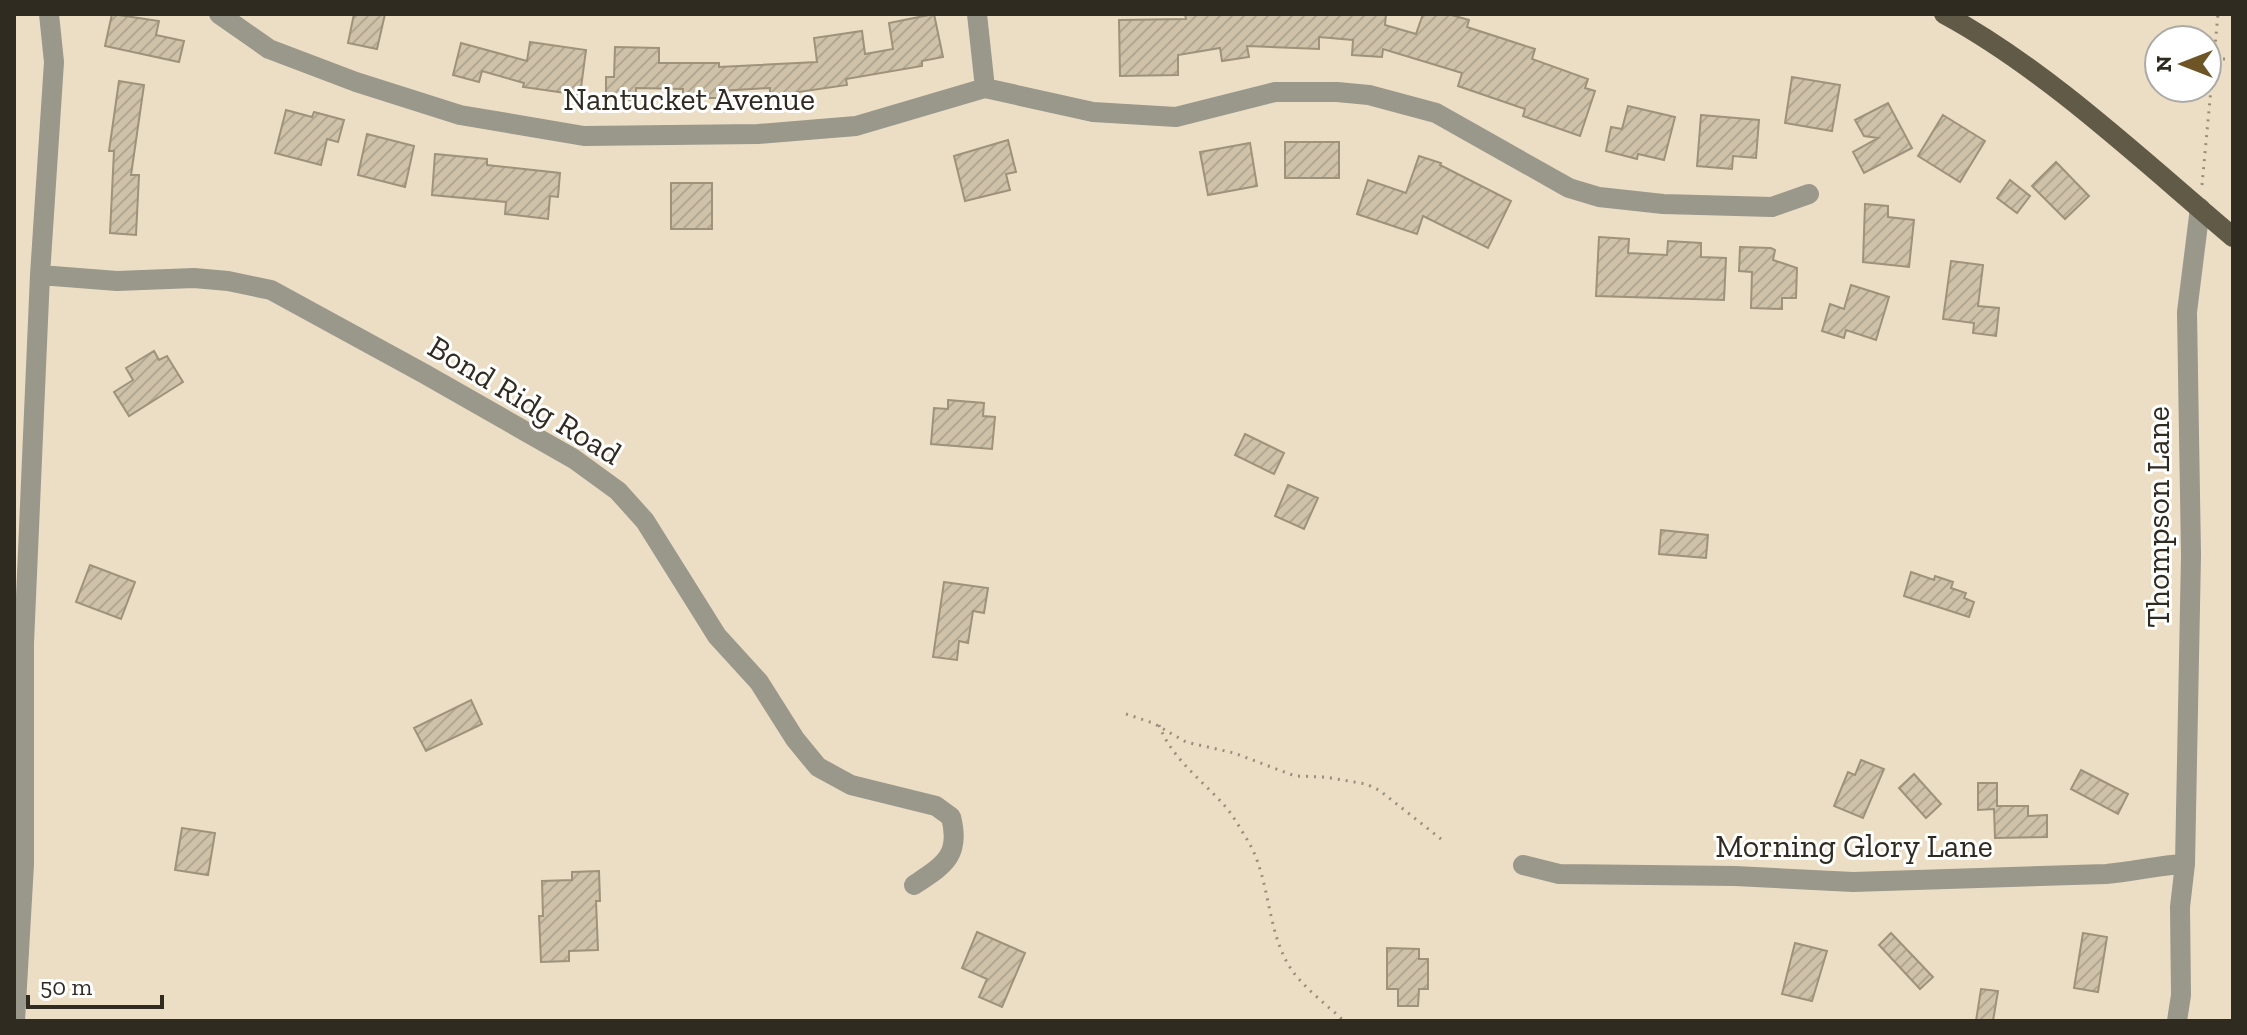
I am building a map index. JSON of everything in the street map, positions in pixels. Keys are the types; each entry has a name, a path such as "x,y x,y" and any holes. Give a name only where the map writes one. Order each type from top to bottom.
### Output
{"main road":[{"path":"1944,14 2053,86 2233,237"}],"street":[{"path":"15,1021 24,864 24,643 40,275 54,62 49,14"},
{"name":"Nantucket Avenue","path":"219,14 269,49 356,82 460,115 584,136 758,134 856,126 985,88"},
{"path":"977,14 985,88 1093,112 1176,117 1275,92 1369,95 1436,113 1569,188 1599,197 1663,204 1772,207 1809,194"},
{"name":"Thompson Lane","path":"2177,1021 2181,995 2180,907 2185,864 2191,555 2187,312 2200,208"},
{"name":"Bond Ridg Road","path":"40,275 117,281 194,278 271,290 434,379 593,472 618,491 645,521 717,636 759,682 795,739 818,767 851,785 936,806 951,817 955,840 949,857 936,871 914,885"},
{"name":"Morning Glory Lane","path":"1523,865 1559,874 1749,876 1853,882 2106,874 2185,864"}],"path":[{"path":"2200,208 2210,104"},
{"path":"1126,714 1159,725 1186,742 1234,753 1295,776 1366,784 1379,790 1441,839"},
{"path":"1159,725 1164,740 1202,785 1225,806 1250,845 1275,932 1292,970 1344,1021"}],"building":[{"path":"112,14 159,21 156,35 184,41 179,62 105,46"},
{"path":"354,14 385,14 377,49 348,43"},
{"path":"934,14 943,57 922,61 922,66 846,79 847,85 798,92 799,95 770,97 770,88 719,91 719,98 683,98 683,89 636,88 636,100 606,99 606,77 614,77 615,47 659,48 659,63 719,63 719,67 817,62 814,38 862,31 865,54 893,49 889,23"},
{"path":"1185,14 1386,14 1385,25 1416,34 1423,14 1448,14 1469,20 1467,27 1535,49 1532,59 1588,79 1585,88 1595,91 1580,136 1523,116 1525,109 1458,86 1462,73 1383,49 1382,57 1352,55 1353,40 1319,37 1319,49 1247,46 1249,57 1222,61 1220,48 1178,55 1178,75 1120,76 1119,20 1186,19"},
{"path":"530,42 586,50 580,95 523,87 524,83 482,71 479,82 453,75 461,43 527,61"},
{"path":"1792,77 1840,85 1832,131 1785,123"},
{"path":"119,81 144,85 131,175 139,175 136,235 110,233 114,151 109,151"},
{"path":"1888,103 1912,148 1864,173 1853,152 1878,138 1864,136 1855,120"},
{"path":"1628,106 1675,117 1664,160 1638,154 1637,159 1606,151 1611,127 1622,129"},
{"path":"286,110 312,117 314,112 344,120 338,142 327,139 321,165 275,153"},
{"path":"1701,115 1759,120 1756,158 1733,156 1732,169 1697,166"},
{"path":"1943,115 1985,141 1960,182 1918,156"},
{"path":"367,134 414,146 405,187 358,175"},
{"path":"1008,140 1016,172 1006,174 1010,190 965,201 954,156"},
{"path":"1285,142 1339,142 1339,178 1285,178"},
{"path":"1250,143 1257,186 1208,195 1200,152"},
{"path":"435,154 487,159 487,165 560,173 558,197 550,196 548,219 505,214 506,202 432,195"},
{"path":"1419,156 1441,163 1511,201 1488,248 1423,216 1417,234 1357,214 1368,180 1406,193"},
{"path":"2056,162 2089,196 2065,219 2032,186"},
{"path":"2010,180 2030,196 2017,213 1997,198"},
{"path":"671,183 712,183 712,229 671,229"},
{"path":"1865,204 1888,206 1888,217 1914,220 1909,267 1863,262"},
{"path":"1599,237 1629,239 1628,253 1667,255 1668,241 1701,243 1701,257 1726,258 1724,300 1596,296"},
{"path":"1740,247 1771,248 1775,250 1773,260 1797,268 1796,298 1782,298 1782,309 1751,308 1752,272 1739,271"},
{"path":"1951,261 1983,265 1978,306 1999,308 1996,336 1973,333 1974,323 1943,319"},
{"path":"1851,285 1889,297 1876,340 1846,330 1844,338 1822,331 1830,304 1844,309"},
{"path":"154,351 159,360 167,356 183,382 129,416 114,392 133,380 126,368"},
{"path":"948,400 984,403 983,416 995,417 992,449 931,444 934,408 948,409"},
{"path":"1245,434 1284,453 1274,474 1235,455"},
{"path":"1288,485 1318,498 1304,529 1275,516"},
{"path":"1661,530 1708,535 1706,558 1659,554"},
{"path":"90,565 135,582 121,619 76,602"},
{"path":"1911,572 1934,580 1935,576 1953,582 1951,588 1966,593 1964,598 1974,602 1969,617 1904,596"},
{"path":"944,582 988,588 984,613 973,611 968,643 959,641 957,660 933,657"},
{"path":"471,700 482,724 426,751 414,728"},
{"path":"1861,760 1884,769 1863,818 1834,806 1848,772 1855,775"},
{"path":"2081,770 2128,794 2118,814 2071,789"},
{"path":"1914,774 1941,804 1926,818 1899,788"},
{"path":"1978,783 1997,783 1997,806 2028,806 2028,816 2047,815 2047,837 1995,838 1994,809 1978,810"},
{"path":"182,828 215,833 208,875 175,870"},
{"path":"599,871 600,901 596,901 598,950 569,951 569,961 541,962 539,916 543,916 542,881 572,880 572,872"},
{"path":"977,932 1025,953 1002,1007 979,997 987,979 962,968"},
{"path":"1891,933 1933,977 1920,989 1879,945"},
{"path":"2083,933 2107,937 2098,992 2074,988"},
{"path":"1795,943 1827,951 1812,1001 1782,994"},
{"path":"1387,948 1419,949 1419,959 1428,959 1428,989 1419,989 1418,1006 1398,1006 1398,989 1387,989"},
{"path":"1981,989 1998,991 1993,1021 1976,1021"}]}
